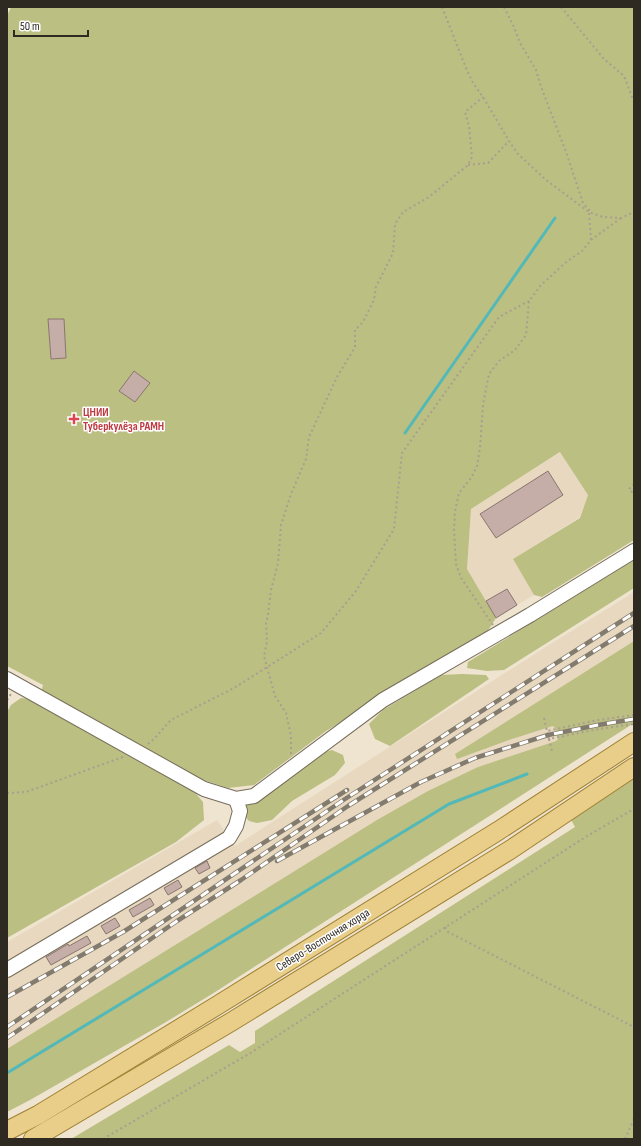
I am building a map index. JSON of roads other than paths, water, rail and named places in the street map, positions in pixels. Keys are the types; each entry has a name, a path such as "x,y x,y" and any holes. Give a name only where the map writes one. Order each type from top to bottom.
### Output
{"main road":[{"name":"Северо-Восточная хорда","path":"7,1131 38,1115 225,1001 498,831 634,742"},
{"name":"Северо-Восточная хорда","path":"33,1139 231,1022 510,850 634,767"}],"street":[{"path":"7,679 204,789 236,799 254,796 383,700 498,634 634,551"},
{"path":"9,972 229,838 236,826 240,811 236,799"}],"waterway":[{"path":"405,433 555,218"},
{"path":"7,1073 449,804 527,774"}],"railway":[{"path":"7,1027 345,799 634,613"},
{"path":"7,1038 348,806 634,626"},
{"path":"277,861 421,782 475,758 548,735 634,719"},
{"path":"7,997 123,932 347,790"}],"place":[{"name":"ЦНИИ Туберкулёза РАМН","path":"74,419"}]}
